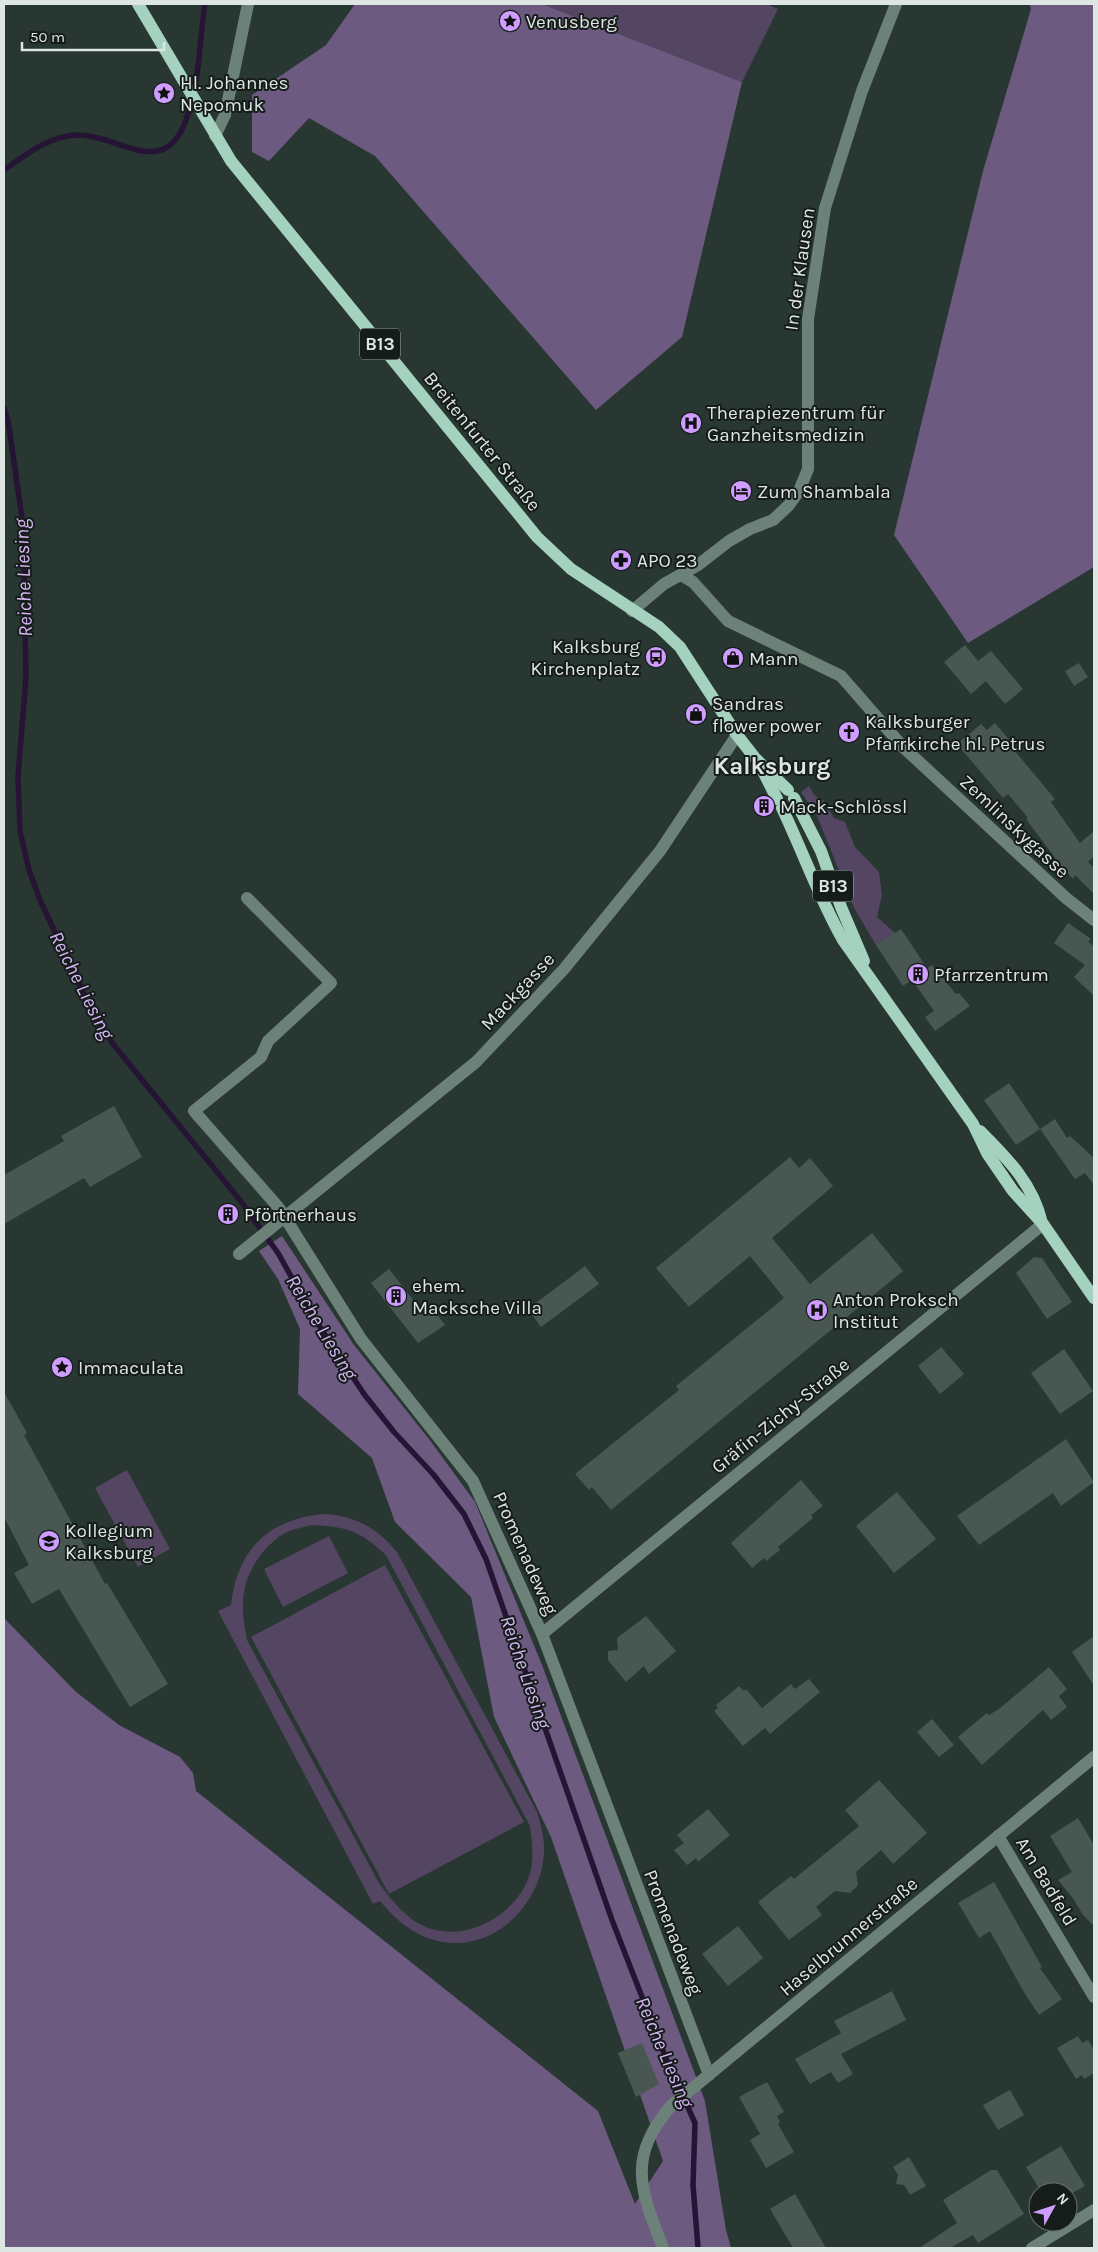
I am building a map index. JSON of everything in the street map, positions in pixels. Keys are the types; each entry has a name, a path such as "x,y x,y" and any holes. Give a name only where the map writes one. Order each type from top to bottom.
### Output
{"main road":[{"name":"Breitenfurter Straße","path":"138,4 183,83 231,161 537,537 571,569 659,627 688,656 736,735 791,794 821,852 869,975"},
{"name":"Breitenfurter Straße","path":"756,758 780,803 805,856 829,915 843,940 973,1124 987,1153 1003,1176 1028,1210 1043,1224 1094,1298"}],"street":[{"path":"215,136 225,115 248,4"},
{"name":"In der Klausen","path":"632,611 664,584 729,541 750,529 773,520 789,505 799,491 808,469 808,319 825,208 862,92 896,4"},
{"name":"Zemlinskygasse","path":"681,574 693,582 728,621 841,676 893,736 928,771 1058,892 1094,920"},
{"name":"Mackgasse","path":"239,1254 281,1222 476,1062 564,969 660,851 736,735"},
{"name":"Promenadeweg","path":"247,898 331,983 268,1041 261,1057 194,1111 281,1222 361,1339 473,1482 542,1634 709,2075"},
{"name":"Gräfin-Zichy-Straße","path":"542,1634 1043,1224"},
{"name":"Haselbrunnerstraße","path":"663,2248 641,2183 642,2157 654,2128 671,2106 1094,1757"},
{"name":"Am Badfeld","path":"998,1836 1094,1997"},
{"path":"1032,2248 1094,2210"}],"shaded area":[{"path":"355,4 542,4 742,82 682,337 596,410 375,156 309,118 269,161 252,152 252,95 326,45"},
{"path":"542,4 766,4 778,9 742,82"},
{"path":"1030,4 1094,4 1094,567 968,643 894,535 983,171 1031,9"},
{"path":"809,786 814,795 824,801 834,818 845,822 855,847 879,872 882,895 877,917 895,933 876,945 854,908 817,816 801,792"},
{"path":"282,1236 354,1345 429,1439 475,1502 542,1665 705,2101 726,2230 731,2248 4,2248 4,1618 76,1692 119,1725 180,1757 193,1773 196,1791 598,2111 635,2204 663,2161 551,1837 494,1717 471,1597 395,1522 372,1458 298,1394 300,1329 278,1279 259,1251"},
{"path":"127,1470 170,1549 138,1567 95,1488"},
{"path":"324,1514 346,1517 374,1530 397,1552 537,1812 544,1843 541,1872 534,1891 524,1907 511,1921 495,1933 477,1940 458,1943 438,1941 413,1931 392,1914 380,1901 373,1904 218,1611 231,1605 234,1586 240,1568 248,1553 272,1530 304,1517","holes":["313,1525 336,1527 361,1535 386,1555 530,1826 532,1859 528,1879 520,1894 509,1907 481,1925 465,1930 448,1932 432,1929 416,1922 391,1899 379,1883 247,1640 243,1616 244,1594 246,1583 255,1563 263,1552 286,1532"]},
{"path":"329,1536 348,1573 283,1607 264,1569"},
{"path":"385,1565 524,1822 389,1894 251,1637"}],"building":[{"path":"965,645 978,661 991,651 1023,689 1005,704 986,681 971,694 944,662"},
{"path":"1079,663 1088,677 1074,686 1065,671"},
{"path":"995,723 1011,742 1009,744 1055,799 1051,802 1080,843 1094,831 1094,856 1088,862 1094,868 1094,894 1075,875 1073,879 1061,866 1026,819 1028,818 1008,794 1003,798 957,744 981,724 987,730"},
{"path":"1068,923 1091,939 1088,942 1094,946 1094,996 1074,977 1085,965 1054,943"},
{"name":"Pfarrzentrum","path":"901,929 927,968 932,965 956,994 959,993 970,1006 935,1031 925,1017 934,1011 912,980 903,986 876,945"},
{"path":"1009,1083 1040,1129 1016,1145 984,1100"},
{"path":"114,1106 142,1157 90,1187 84,1178 4,1224 4,1175 64,1141 61,1136"},
{"path":"1055,1119 1067,1138 1070,1136 1094,1158 1094,1185 1085,1173 1075,1179 1040,1129"},
{"path":"790,1157 799,1168 810,1158 833,1186 772,1238 810,1284 872,1233 903,1271 611,1510 592,1487 589,1490 575,1474 679,1390 676,1386 784,1298 750,1256 689,1307 656,1268"},
{"path":"1034,1257 1042,1258 1072,1302 1047,1319 1016,1273"},
{"path":"585,1266 599,1284 541,1327 528,1309"},
{"path":"389,1269 421,1310 429,1304 445,1325 418,1343 371,1283"},
{"path":"941,1347 964,1374 940,1394 918,1366"},
{"path":"1064,1349 1093,1391 1060,1414 1031,1373"},
{"name":"Kollegium Kalksburg","path":"4,1392 27,1433 24,1435 105,1584 107,1583 168,1684 130,1707 59,1589 32,1604 14,1573 29,1565 4,1517"},
{"path":"1066,1439 1094,1482 1061,1506 1053,1493 979,1545 957,1516"},
{"path":"801,1480 823,1506 811,1515 813,1518 778,1547 780,1550 766,1561 764,1558 752,1568 731,1543"},
{"path":"897,1492 936,1539 894,1573 856,1526"},
{"path":"646,1616 676,1651 649,1674 644,1666 626,1682 608,1660 608,1651 618,1650 617,1638"},
{"path":"1094,1636 1094,1686 1072,1652"},
{"path":"1049,1667 1067,1689 1059,1696 1067,1707 1051,1720 1043,1710 982,1765 958,1737 987,1713 989,1715 999,1709"},
{"path":"809,1679 820,1692 770,1734 765,1728 743,1746 714,1711 718,1708 716,1705 739,1686 744,1691 746,1689 762,1708 791,1684 795,1689"},
{"path":"932,1719 954,1745 939,1757 917,1732"},
{"path":"879,1780 927,1833 893,1864 881,1850 856,1872 858,1885 850,1893 835,1891 816,1907 822,1915 789,1940 758,1902 791,1876 794,1879 859,1826 845,1810"},
{"path":"708,1809 730,1835 698,1862 696,1858 687,1865 674,1850 684,1843 677,1835"},
{"path":"1078,1818 1094,1845 1094,1926 1083,1915 1072,1897 1058,1880 1072,1872 1050,1836"},
{"path":"994,1882 1042,1967 1040,1968 1062,1999 1039,2015 1025,1994 990,1931 979,1938 958,1903"},
{"path":"738,1926 763,1958 728,1986 702,1954"},
{"path":"892,1991 906,2020 841,2054 853,2074 838,2083 831,2072 810,2084 795,2059 841,2033 834,2021"},
{"path":"1078,2036 1082,2043 1088,2040 1094,2050 1094,2073 1084,2079 1082,2075 1076,2079 1057,2048"},
{"path":"642,2043 659,2084 636,2097 618,2053"},
{"path":"767,2082 784,2112 777,2116 780,2122 778,2124 794,2152 766,2168 750,2140 760,2134 739,2097"},
{"path":"1010,2090 1024,2115 998,2130 983,2105"},
{"path":"1061,2146 1085,2186 1078,2190 1078,2182 1035,2182 1026,2167"},
{"path":"909,2157 926,2186 910,2195 904,2185 896,2184 898,2175 893,2167"},
{"path":"991,2170 997,2170 1024,2214 978,2243 973,2235 950,2248 919,2248 957,2223 943,2200"},
{"path":"795,2194 826,2248 793,2248 770,2209"}],"waterway":[{"path":"4,170 47,142 67,136 94,137 139,150 153,152 166,148 177,138 191,106 197,77 205,4"},
{"name":"Reiche Liesing","path":"4,408 8,420 23,525 26,677 18,776 20,831 29,870 40,900 91,1009 113,1044 239,1199 278,1253 316,1321 364,1394 394,1432 433,1474 464,1514 486,1559 612,1920 667,2061 695,2123 693,2185 698,2248"}],"place":[{"name":"Venusberg","path":"510,21"},
{"name":"Hl. Johannes Nepomuk","path":"164,93"},
{"name":"Therapiezentrum für Ganzheitsmedizin","path":"691,423"},
{"name":"Zum Shambala","path":"741,491"},
{"name":"APO 23","path":"621,560"},
{"name":"Kalksburg Kirchenplatz","path":"656,657"},
{"name":"Mann","path":"733,658"},
{"name":"Sandras flower power","path":"696,714"},
{"name":"Kalksburger Pfarrkirche hl. Petrus","path":"849,732"},
{"name":"Mack-Schlössl","path":"764,806"},
{"name":"Pfarrzentrum","path":"918,974"},
{"name":"Pförtnerhaus","path":"228,1214"},
{"name":"ehem. Macksche Villa","path":"396,1296"},
{"name":"Anton Proksch Institut","path":"817,1310"},
{"name":"Immaculata","path":"62,1367"},
{"name":"Kollegium Kalksburg","path":"49,1541"}],"district":[{"name":"Kalksburg","path":"772,766"}]}
